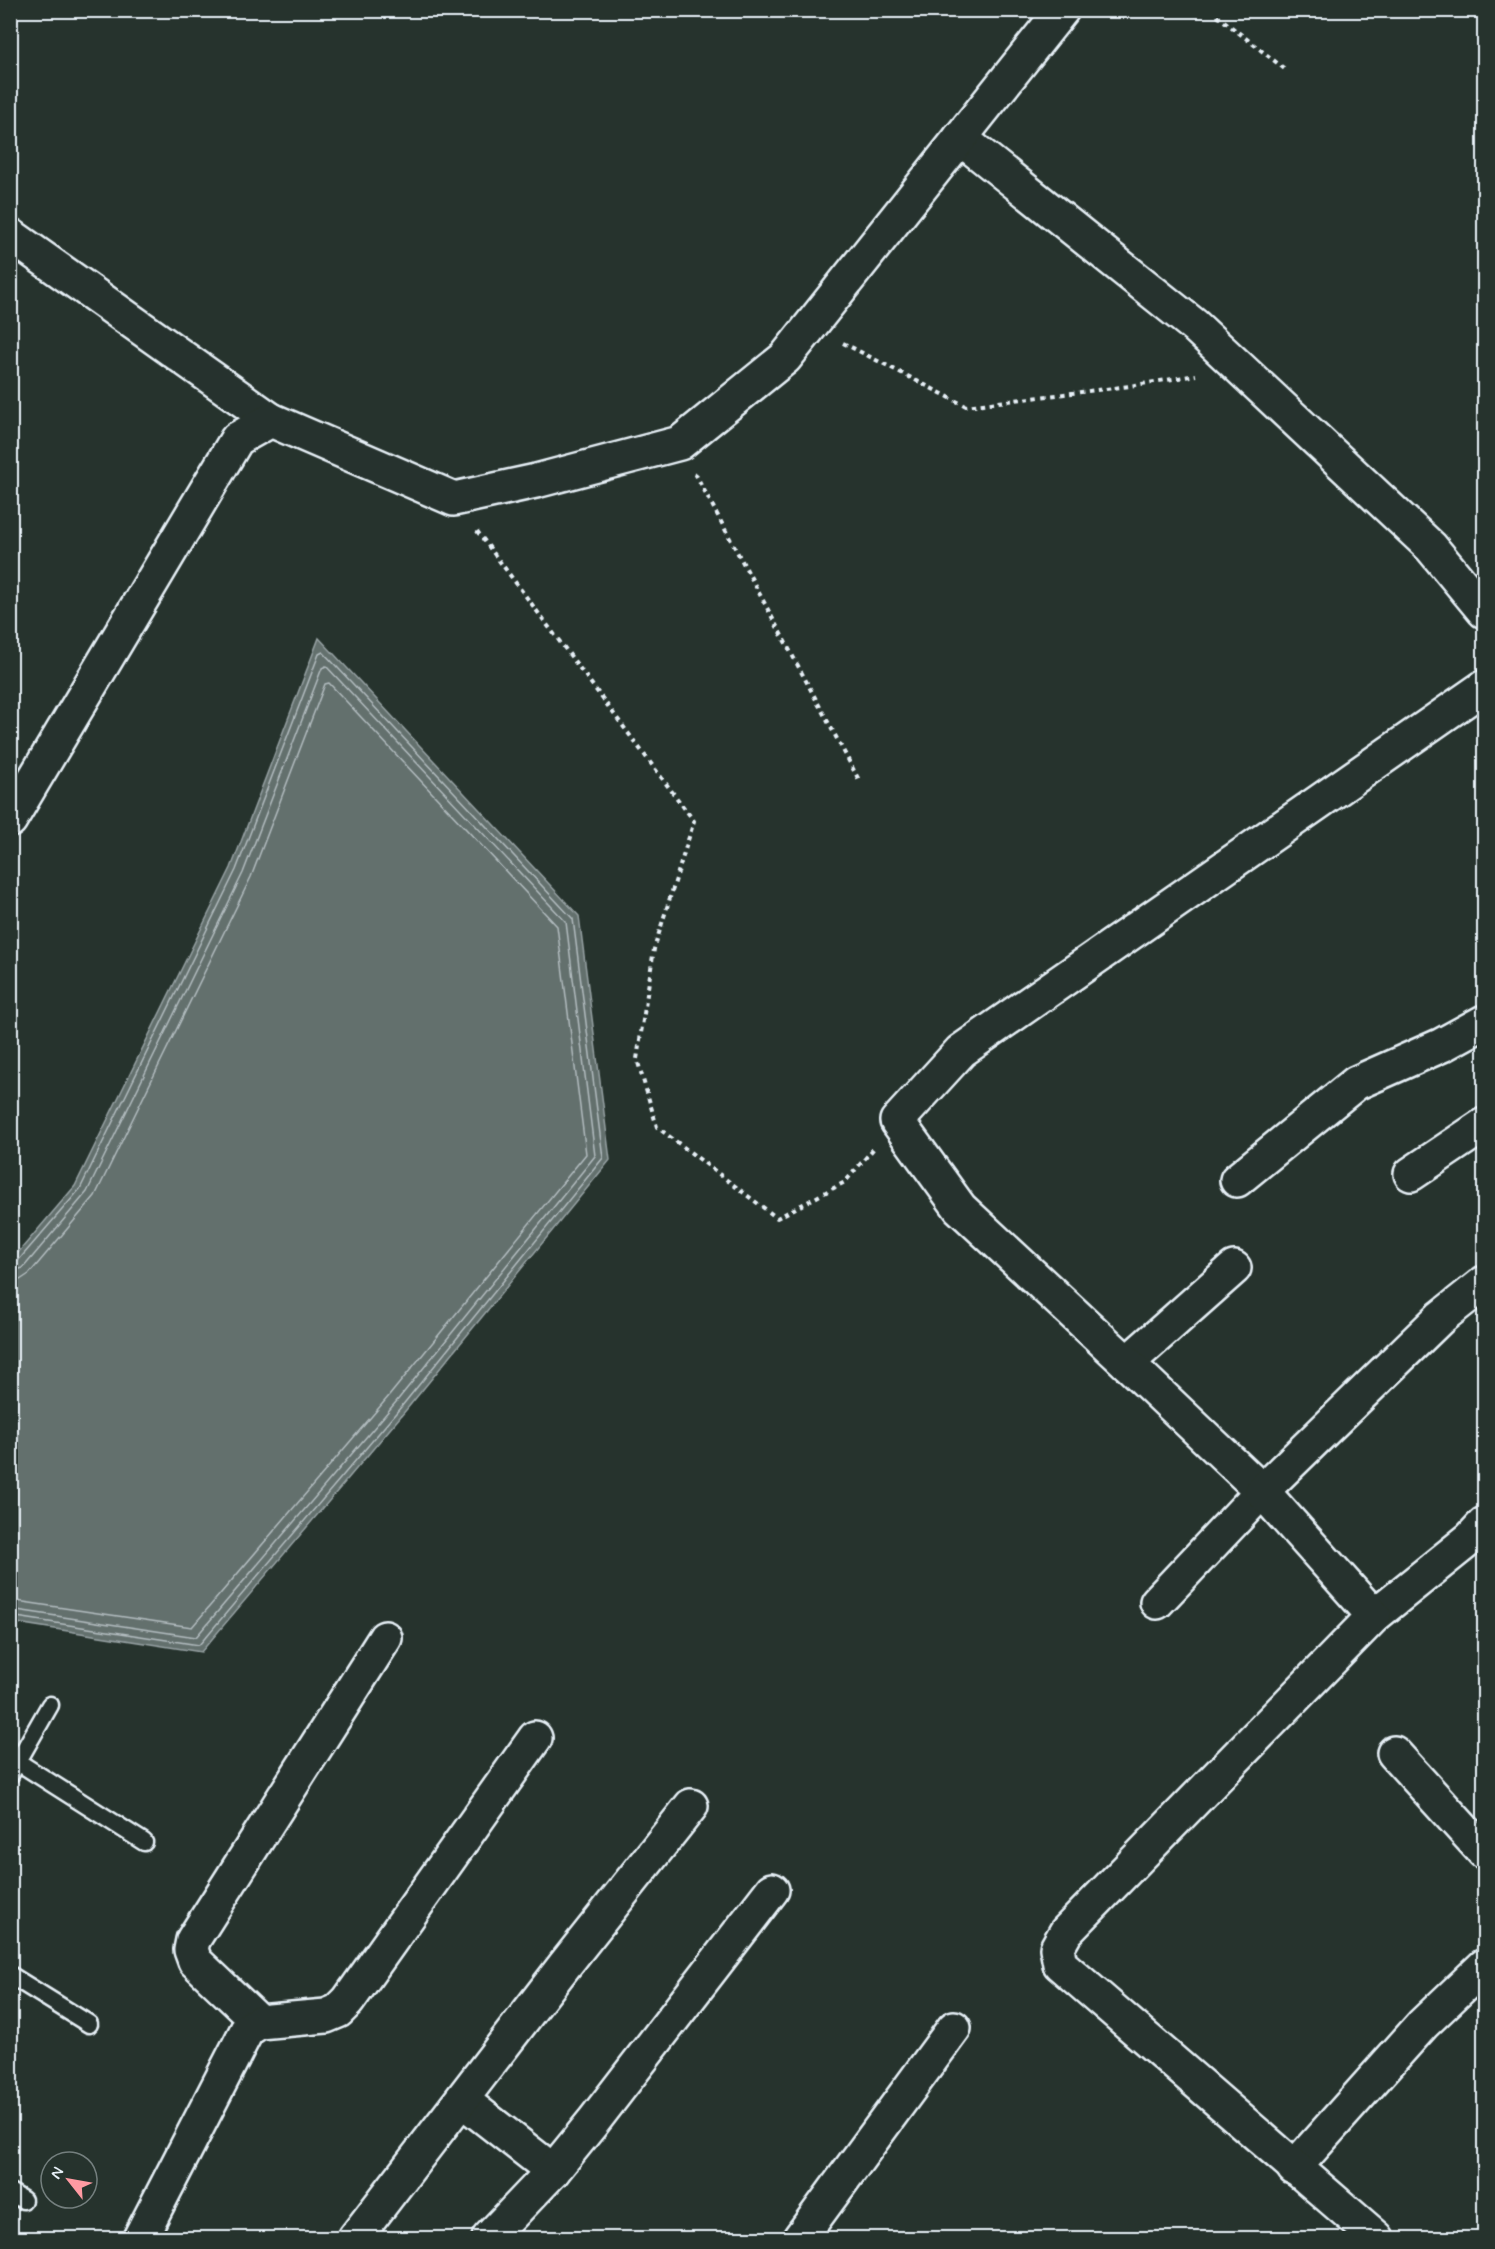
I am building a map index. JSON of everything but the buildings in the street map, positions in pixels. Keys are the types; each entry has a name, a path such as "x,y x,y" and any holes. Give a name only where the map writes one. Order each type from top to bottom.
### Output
{"street":[{"path":"10,235 271,420 454,499 536,481 680,443 785,358 1062,10"},
{"path":"960,138 1195,327 1431,547 1485,611"},
{"path":"10,820 237,439 271,420"},
{"path":"1374,1616 1262,1491 960,1208 897,1121 961,1051 1485,687"},
{"path":"1237,1180 1356,1083 1442,1045 1485,1022"},
{"path":"1411,1174 1485,1125"},
{"path":"1127,1363 1234,1268"},
{"path":"1157,1602 1262,1491 1440,1318 1485,1283"},
{"path":"1377,2238 1060,1964 1057,1948 1066,1932 1374,1616 1471,1538 1485,1524"},
{"path":"258,2022 195,1961 190,1950 194,1940 385,1638"},
{"path":"140,2238 247,2030 258,2022 326,2016 338,2011 348,2001 535,1738"},
{"path":"1395,1753 1485,1852"},
{"path":"355,2238 564,1966 691,1806"},
{"path":"489,2238 553,2171 593,2122 772,1890"},
{"path":"1294,2168 1423,2024 1485,1966"},
{"path":"800,2238 954,2028"},
{"path":"462,2100 553,2171"}],"lane":[{"path":"50,1706 14,1768 144,1842"},
{"path":"10,1975 89,2024"}],"path":[{"path":"1210,10 1286,70"},
{"path":"810,326 966,406 1130,386 1238,367"},
{"path":"680,443 859,780"},
{"path":"454,499 694,821 654,949 637,1059 657,1127 777,1218 845,1182 897,1121"}],"water":[{"path":"319,638 579,916 610,1160 406,1410 201,1652 11,1622 11,1261 75,1186 231,868"}]}
